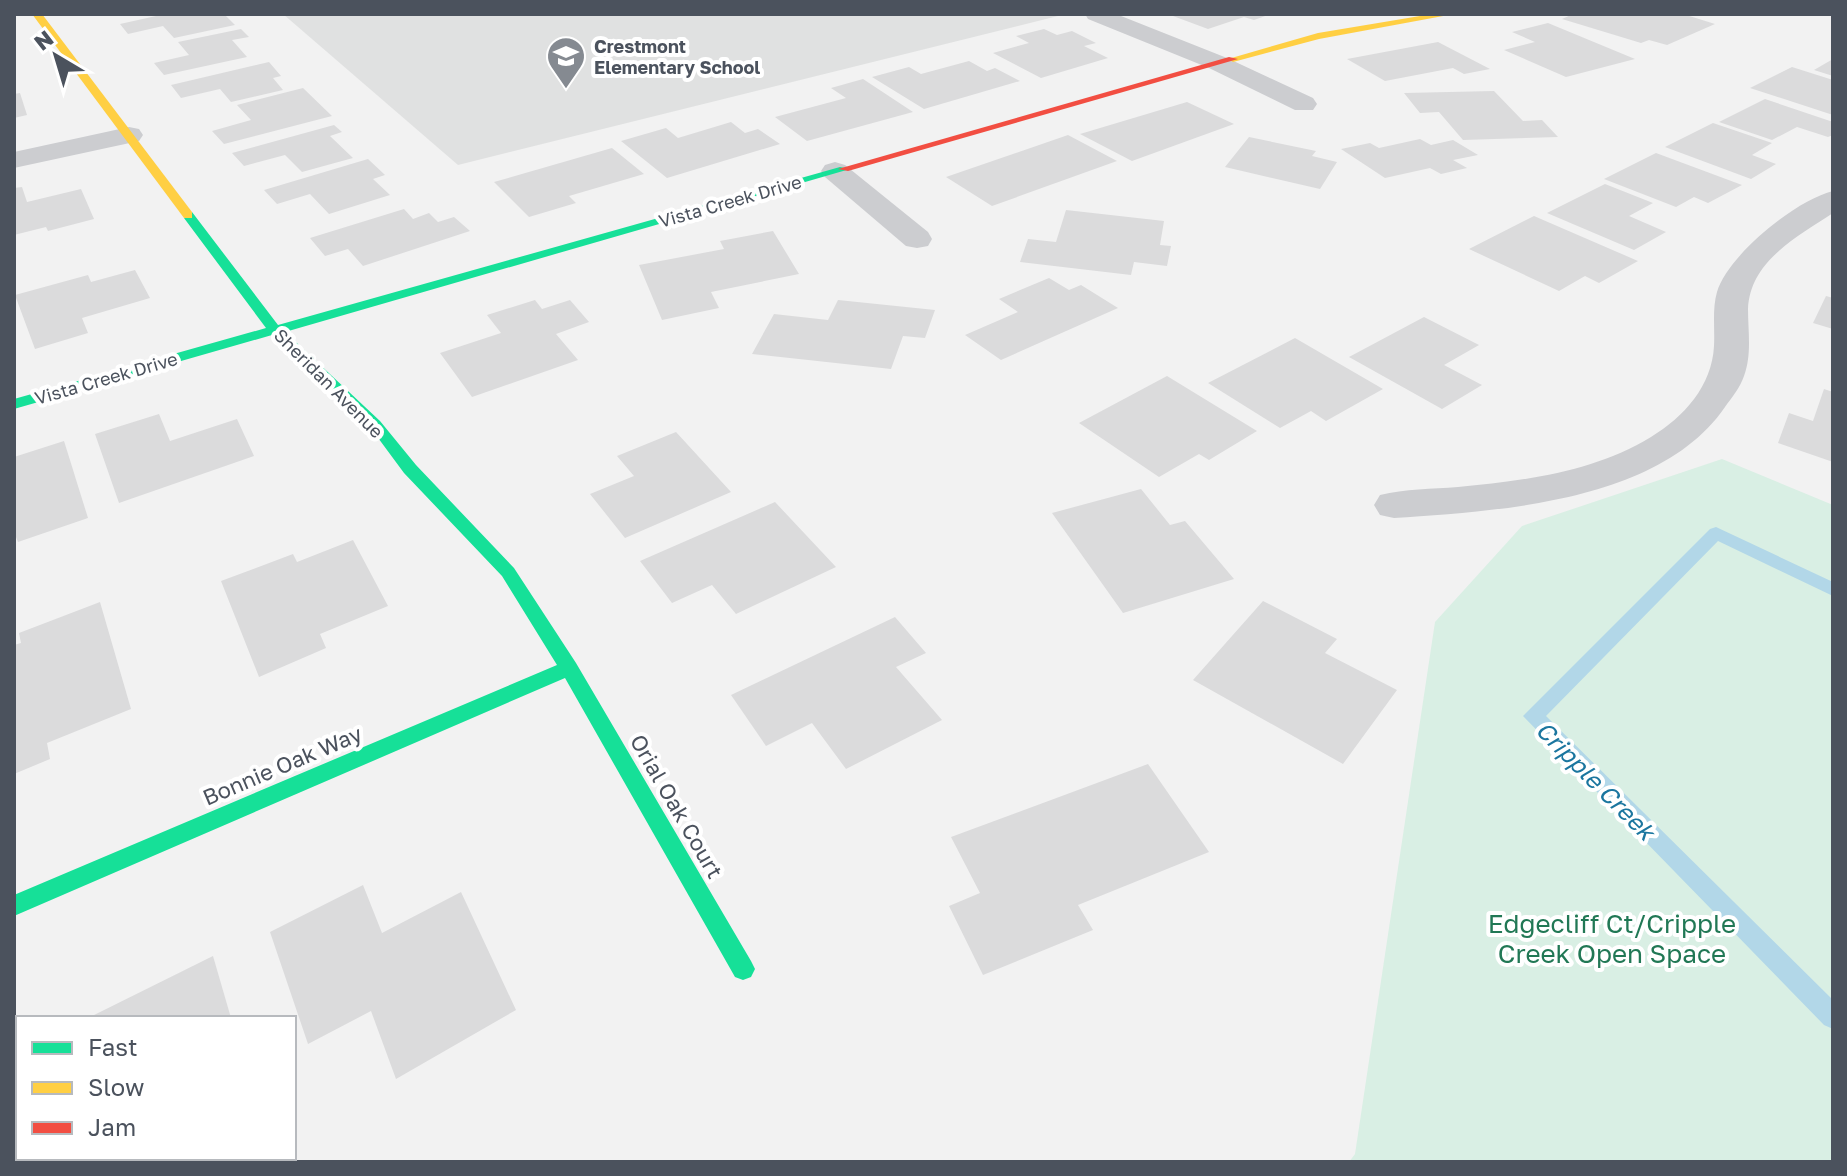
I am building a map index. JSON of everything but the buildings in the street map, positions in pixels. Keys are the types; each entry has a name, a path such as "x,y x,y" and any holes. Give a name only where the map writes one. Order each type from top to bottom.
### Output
{"street":[{"name":"Sheridan Avenue","path":"37,14 275,330 375,424 410,469 508,572 569,668"},
{"path":"1096,14 1218,63 1304,104"},
{"name":"Vista Creek Drive","path":"14,404 1218,63 1318,36 1449,14"},
{"path":"14,160 129,135"},
{"path":"835,171 917,239"},
{"path":"1394,505 1488,498 1562,486 1656,450 1699,419 1724,383 1733,346 1733,294 1747,265 1773,241 1833,200"},
{"name":"Bonnie Oak Way","path":"14,906 569,668"},
{"name":"Orial Oak Court","path":"569,668 743,969"}],"shaded area":[{"name":"Crestmont Elementary School","path":"283,14 1059,14 1062,15 458,165"}],"green space":[{"name":"Edgecliff Ct/Cripple Creek Open Space","path":"1722,459 1833,505 1833,1162 1349,1162 1355,1154 1435,622 1522,526"}],"waterway":[{"name":"Cripple Creek","path":"1833,590 1716,533 1533,716 1833,1017"}],"traffic: fast":[{"path":"14,404 844,169"},
{"path":"188,215 275,330 375,424 410,469 508,572 569,668 743,969"},
{"path":"14,906 569,668"}],"traffic: slow":[{"path":"37,14 188,215"},
{"path":"1233,59 1318,36 1449,14"}],"traffic: jam":[{"path":"844,169 1233,59"}],"place":[{"name":"Crestmont Elementary School","path":"566,90"}]}
